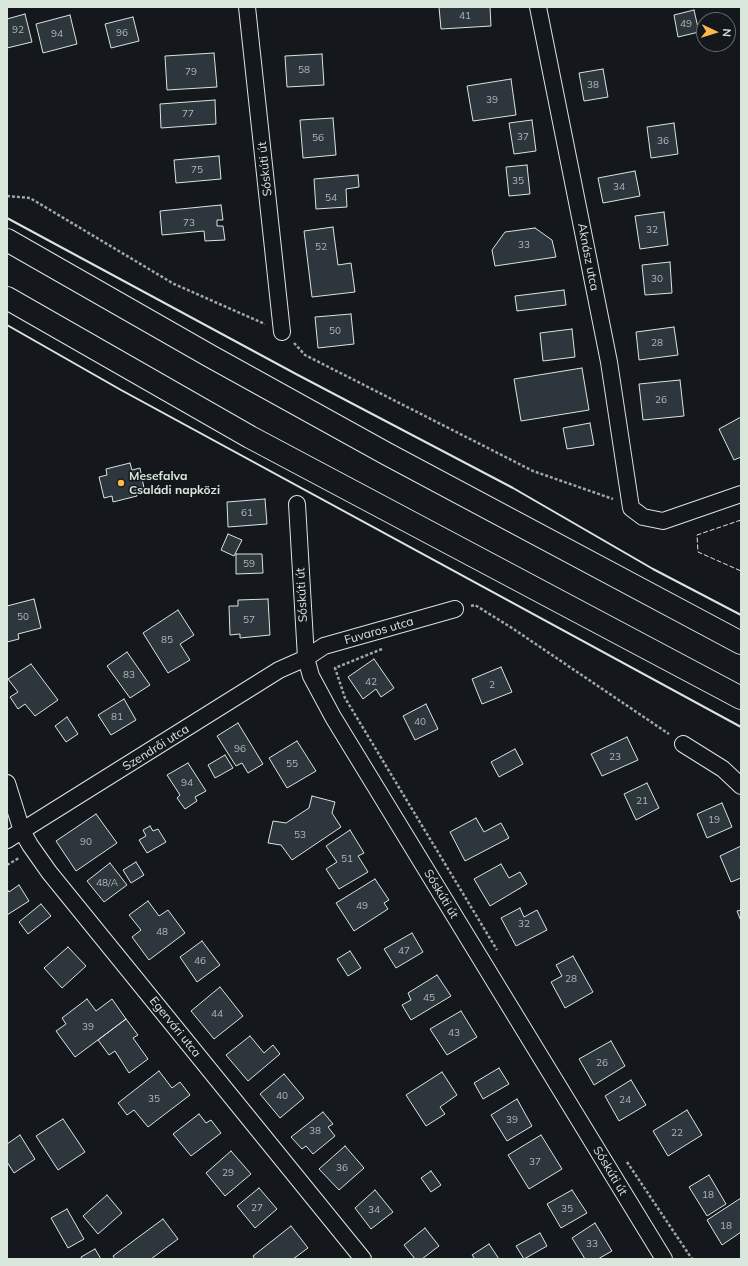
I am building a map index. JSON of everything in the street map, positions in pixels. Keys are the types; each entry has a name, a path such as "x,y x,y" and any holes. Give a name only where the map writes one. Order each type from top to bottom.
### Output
{"highway":[{"path":"7,240 210,356 387,454 741,643"},
{"path":"7,298 250,437 741,698"}],"street":[{"name":"Sóskúti út","path":"247,7 282,332"},
{"name":"Aknász utca","path":"538,7 609,362 631,506"},
{"path":"631,506 643,517 663,521 741,494"},
{"name":"Sóskúti út","path":"297,504 306,658 311,676 333,717 664,1259"},
{"name":"Fuvaros utca","path":"306,658 324,646 455,610"},
{"name":"Szendrői utca","path":"7,840 279,670 306,658"},
{"path":"683,744 723,769 741,786"},
{"name":"Egervári utca","path":"7,783 22,831 30,846 49,872 363,1259"}],"path":[{"path":"7,196 30,198 174,284 282,332 305,355 532,471 631,506"},
{"path":"455,610 475,605 512,628 683,744"},
{"path":"385,648 335,668 345,698 498,951"},
{"path":"626,1161 692,1259"}],"building":[{"path":"439,7 490,7 491,26 441,29"},
{"path":"694,10 696,19 696,33 678,37 674,15"},
{"path":"25,14 32,42 7,48 7,19"},
{"path":"70,15 77,44 43,53 36,24"},
{"path":"133,17 139,41 111,48 105,24"},
{"path":"214,53 217,87 167,90 165,56"},
{"path":"322,54 324,85 287,87 285,56"},
{"path":"603,69 608,97 584,101 579,73"},
{"path":"511,79 516,115 473,121 467,86"},
{"path":"215,100 216,124 161,128 160,104"},
{"path":"333,118 336,155 303,158 300,120"},
{"path":"532,120 536,151 514,154 509,123"},
{"path":"674,123 678,154 651,158 647,127"},
{"path":"219,156 221,179 176,183 174,160"},
{"path":"527,165 530,194 509,196 506,167"},
{"path":"635,171 640,196 603,203 598,178"},
{"path":"358,175 359,187 346,189 347,207 316,209 314,179"},
{"path":"221,205 223,220 217,220 217,226 223,226 225,240 205,241 204,231 162,235 160,211"},
{"path":"664,212 668,245 640,249 635,216"},
{"path":"333,227 338,265 351,263 355,292 312,297 304,231"},
{"path":"535,228 552,240 556,257 495,266 492,250 505,232"},
{"path":"670,262 672,293 645,295 642,265"},
{"path":"564,290 566,305 517,311 515,296"},
{"path":"351,314 354,344 318,348 315,317"},
{"path":"674,327 678,355 639,360 636,332"},
{"path":"572,329 575,357 543,361 540,333"},
{"path":"582,368 589,410 521,421 514,379"},
{"path":"680,380 684,416 643,420 639,384"},
{"path":"741,417 741,457 734,460 719,429"},
{"path":"590,423 594,445 567,449 563,428"},
{"name":"Mesefalva Családi napközi","path":"130,463 132,470 140,468 144,488 135,490 137,496 113,502 112,496 104,498 99,477 107,475 106,469"},
{"path":"265,499 267,524 228,527 227,502"},
{"path":"228,534 242,540 234,556 221,550"},
{"path":"236,554 262,554 263,573 236,574"},
{"path":"34,599 41,628 18,634 19,639 7,642 7,606"},
{"path":"268,599 270,635 240,638 240,634 230,635 229,606 238,606 238,600"},
{"path":"178,610 194,635 180,644 190,660 168,673 143,633"},
{"path":"127,652 150,685 130,698 107,666"},
{"path":"374,659 394,688 381,697 376,689 363,699 348,677"},
{"path":"31,664 58,700 35,716 25,704 18,709 10,697 18,692 8,679"},
{"path":"501,667 512,692 482,704 472,679"},
{"path":"124,699 136,720 111,735 98,715"},
{"path":"426,704 438,729 415,740 403,716"},
{"path":"67,717 78,734 66,742 55,726"},
{"path":"238,723 263,764 248,773 242,763 236,766 217,736"},
{"path":"627,737 638,760 602,776 591,754"},
{"path":"297,741 316,771 287,788 269,758"},
{"path":"515,749 523,764 499,777 491,762"},
{"path":"225,755 233,768 215,778 208,765"},
{"path":"188,763 206,791 195,797 197,801 185,809 177,798 180,795 167,775"},
{"path":"647,783 659,808 636,820 624,794"},
{"path":"312,796 335,802 332,813 341,827 292,860 281,845 268,843 273,821 286,823 309,808"},
{"path":"722,803 732,827 707,838 697,814"},
{"path":"96,814 117,843 76,871 56,841"},
{"path":"476,818 484,832 501,823 509,838 465,861 450,832"},
{"path":"150,826 153,831 158,829 166,842 147,853 139,840 146,836 143,830"},
{"path":"350,830 364,853 358,856 368,872 339,889 326,869 337,862 326,846"},
{"path":"741,846 741,878 731,882 720,856"},
{"path":"136,862 144,875 131,883 123,870"},
{"path":"110,863 127,885 104,902 87,881"},
{"path":"501,864 509,878 520,872 527,884 490,906 474,879"},
{"path":"375,879 389,900 384,903 388,909 354,931 336,903"},
{"path":"19,885 29,901 7,915 7,889 9,892"},
{"path":"148,901 159,916 168,910 185,933 149,960 132,937 141,930 129,915"},
{"path":"41,904 51,916 28,934 19,922"},
{"path":"520,908 524,917 537,910 547,930 516,946 501,918"},
{"path":"741,910 741,921 737,911"},
{"path":"412,933 423,952 396,968 384,949"},
{"path":"202,941 220,965 197,982 180,957"},
{"path":"68,947 86,966 62,988 44,968"},
{"path":"350,951 361,968 348,976 337,959"},
{"path":"573,956 593,992 565,1008 551,982 562,976 556,965"},
{"path":"437,975 451,996 411,1020 402,1005 411,1000 408,993"},
{"path":"220,987 243,1016 214,1039 191,1011"},
{"path":"87,999 96,1011 112,999 126,1019 75,1057 56,1031 66,1024 62,1018"},
{"path":"461,1011 477,1037 447,1055 430,1029"},
{"path":"126,1019 138,1035 133,1038 148,1059 129,1073 115,1051 109,1055 98,1040"},
{"path":"250,1036 264,1053 273,1045 280,1054 248,1081 226,1055"},
{"path":"611,1041 625,1066 594,1085 579,1059"},
{"path":"499,1068 509,1084 483,1099 474,1083"},
{"path":"159,1071 172,1088 180,1082 190,1095 148,1127 134,1110 127,1115 118,1103"},
{"path":"442,1072 457,1095 440,1107 445,1114 426,1126 406,1095"},
{"path":"284,1074 304,1098 280,1118 260,1094"},
{"path":"631,1080 646,1105 619,1121 605,1096"},
{"path":"517,1099 532,1126 507,1141 491,1115"},
{"path":"687,1110 702,1135 668,1156 653,1131"},
{"path":"323,1112 333,1124 328,1127 335,1136 313,1154 306,1146 302,1149 291,1137"},
{"path":"199,1114 206,1123 211,1120 221,1133 191,1156 173,1134"},
{"path":"63,1119 85,1152 58,1170 36,1136"},
{"path":"20,1135 35,1159 14,1173 7,1162 7,1144"},
{"path":"541,1135 562,1169 529,1189 508,1155"},
{"path":"345,1146 364,1168 339,1190 319,1169"},
{"path":"231,1151 251,1174 225,1196 206,1173"},
{"path":"431,1171 441,1185 431,1192 421,1178"},
{"path":"709,1175 726,1204 707,1216 689,1187"},
{"path":"259,1188 277,1209 255,1228 237,1206"},
{"path":"375,1190 393,1212 371,1229 355,1208"},
{"path":"572,1190 587,1213 561,1228 547,1204"},
{"path":"107,1195 122,1213 98,1234 83,1216"},
{"path":"741,1198 741,1232 722,1245 707,1220"},
{"path":"67,1209 84,1239 68,1248 51,1218"},
{"path":"163,1219 178,1239 151,1259 115,1259 113,1256"},
{"path":"595,1223 612,1251 598,1259 585,1259 572,1238"},
{"path":"291,1226 308,1248 293,1259 255,1259 253,1256"},
{"path":"425,1228 439,1246 422,1259 415,1259 404,1245"},
{"path":"540,1233 547,1246 524,1259 516,1246"},
{"path":"489,1244 499,1259 475,1259 472,1255"},
{"path":"95,1249 101,1259 82,1259 81,1257"}],"fence":[{"path":"741,520 697,535 698,552 741,571"}],"wall":[{"path":"7,218 296,374 513,488 653,569 741,615"},
{"path":"7,325 121,390 741,727"}],"place":[{"name":"Mesefalva Családi napközi","path":"121,483"}]}
